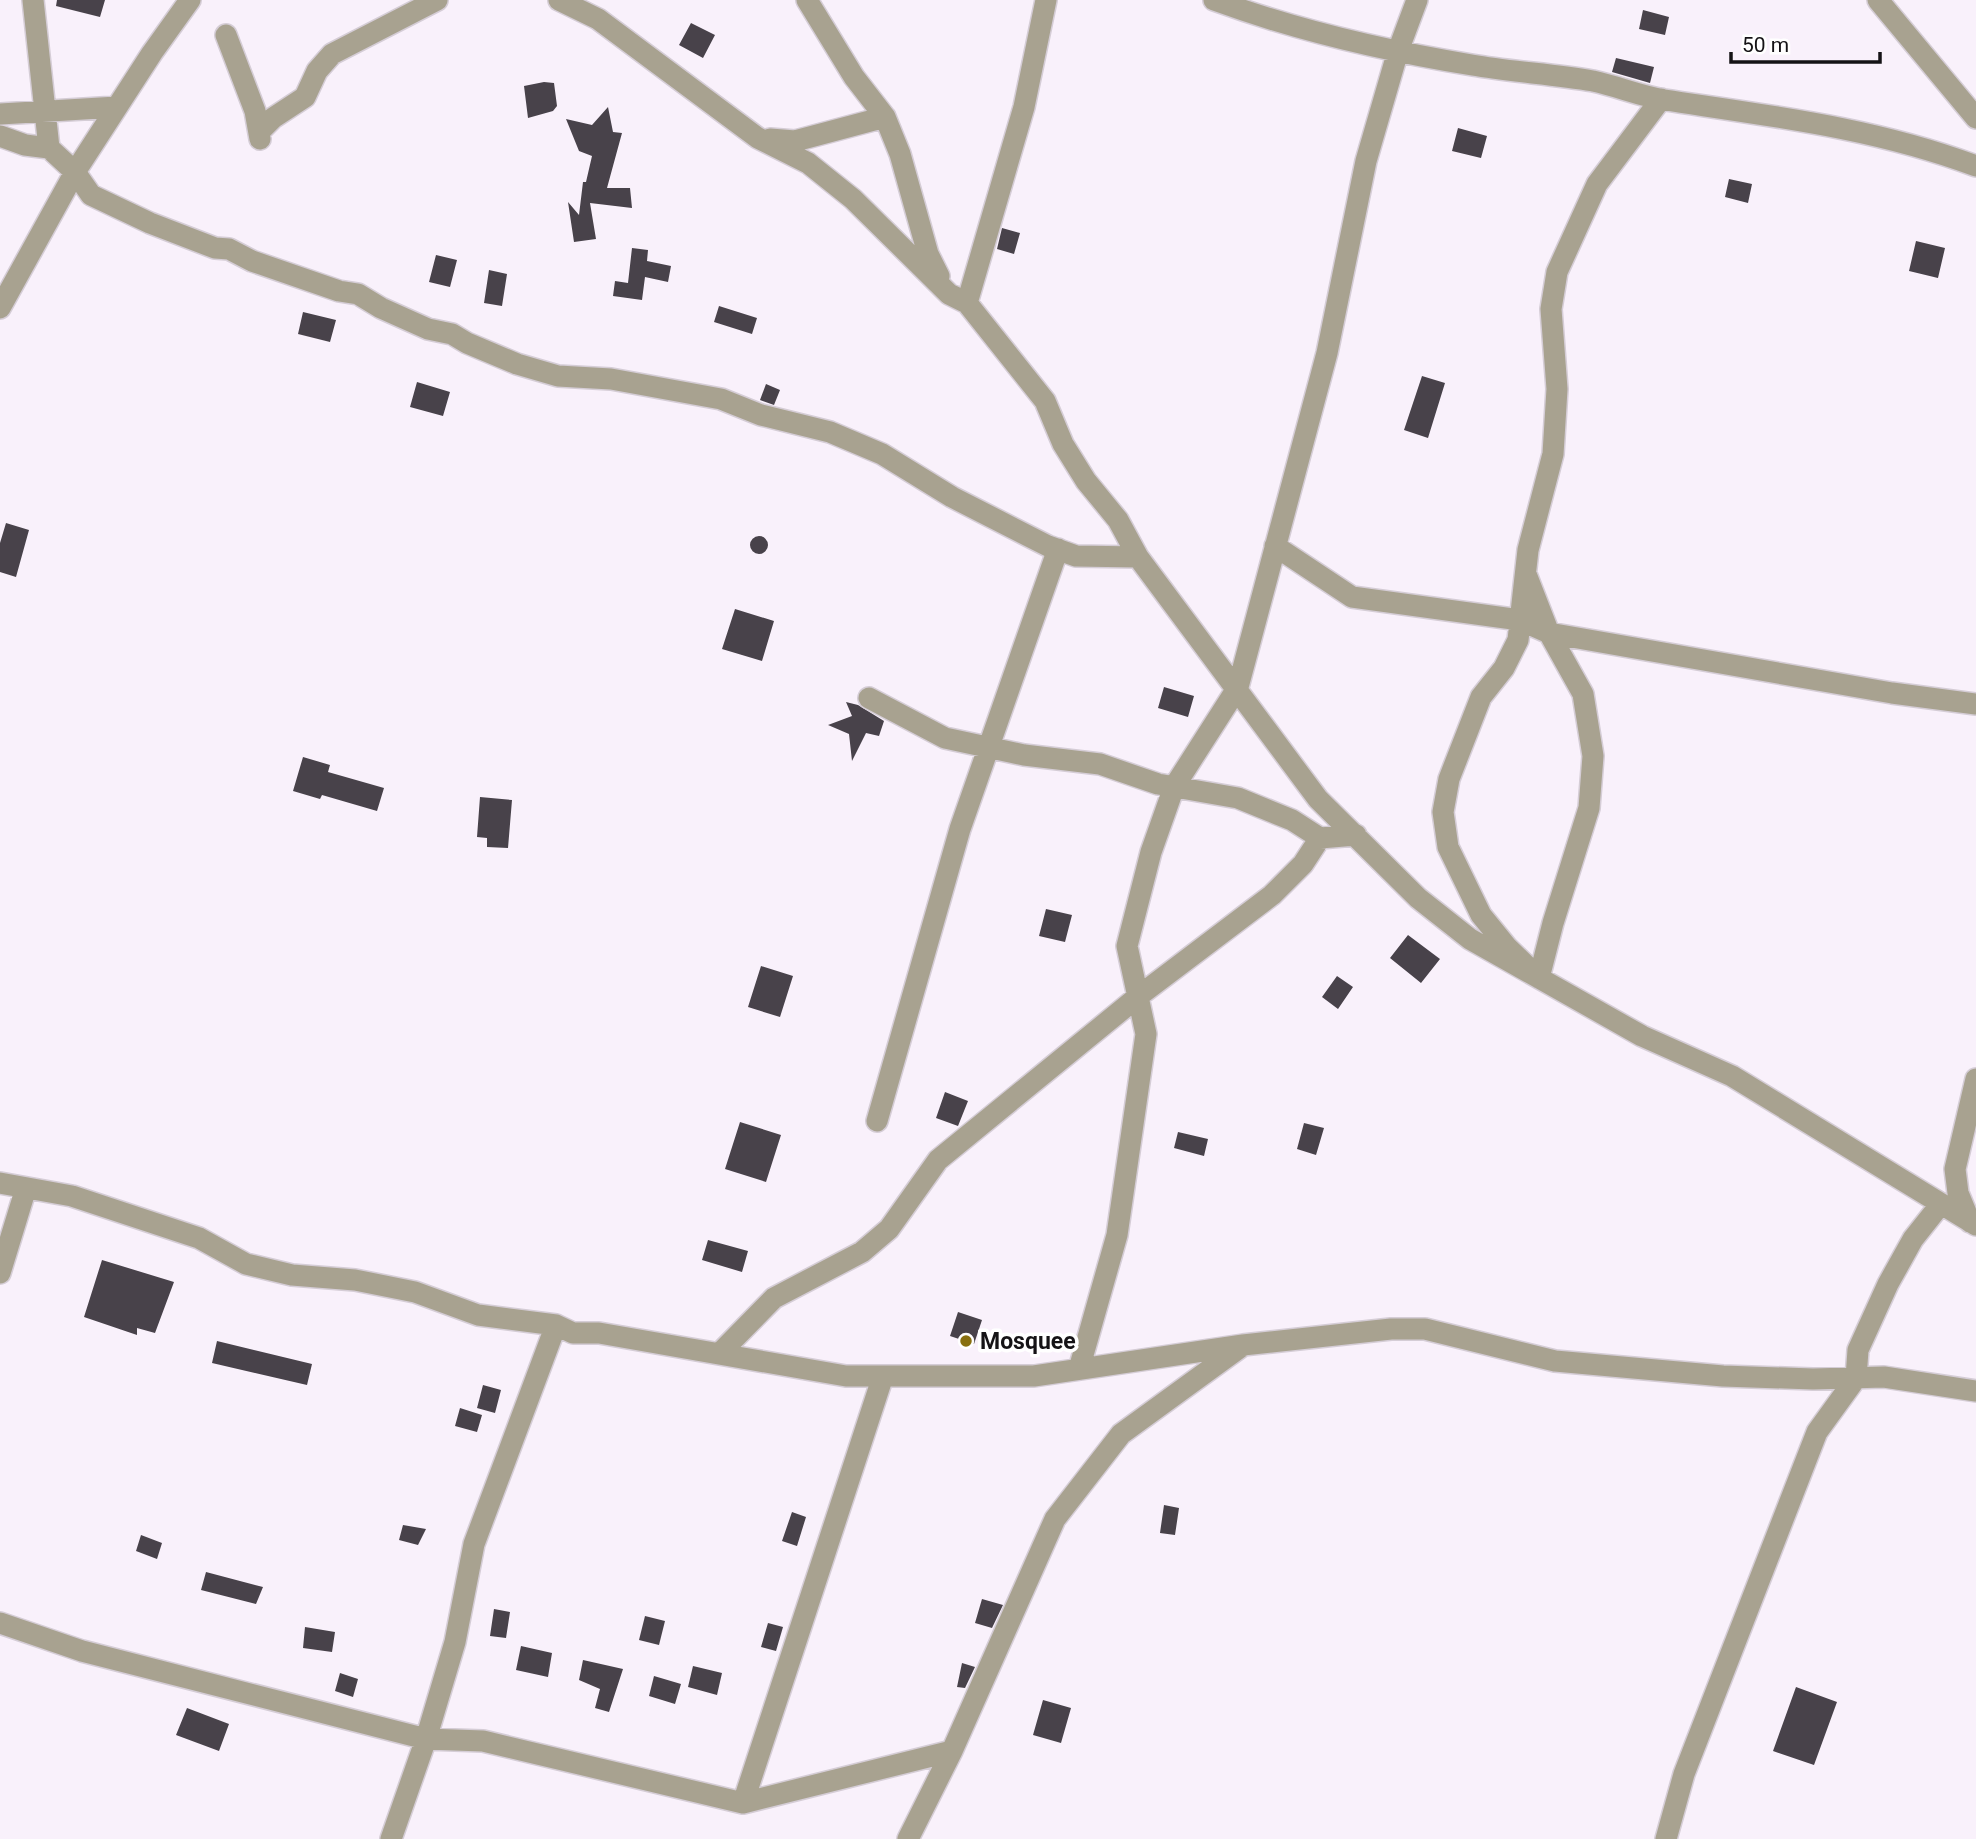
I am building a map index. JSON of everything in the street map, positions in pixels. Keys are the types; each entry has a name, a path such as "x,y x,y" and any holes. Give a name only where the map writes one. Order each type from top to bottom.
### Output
{"street":[{"path":"33,0 49,148"},
{"path":"0,307 75,172 190,0"},
{"path":"226,35 260,135 273,118 304,97 317,72 332,54 437,0"},
{"path":"559,0 598,19 758,138 808,163 853,199 958,298"},
{"path":"807,0 854,78 886,117 900,154 928,254 958,298 1045,401 1063,444 1086,481 1118,520 1138,557 1238,687 1318,799 1418,898 1470,939 1642,1036 1732,1076 1973,1224"},
{"path":"958,298 1024,107 1046,0"},
{"path":"1214,0 1252,14 1398,51 1472,65 1595,82 1661,99 1791,117 1895,139 1976,166"},
{"path":"1079,1368 1116,1235 1146,1034 1140,995 1126,946 1151,852 1174,787 1238,687 1327,353 1366,161 1398,51 1417,0"},
{"path":"1878,0 1976,118"},
{"path":"1539,978 1507,947 1481,915 1448,847 1443,812 1460,749 1471,728 1480,697 1504,668 1518,640 1535,516 1553,454 1557,388 1551,309 1557,272 1597,184 1661,99"},
{"path":"0,114 117,107"},
{"path":"758,138 795,141 886,117"},
{"path":"0,136 25,145 49,148 75,172 91,195 150,223 215,248 229,249 252,261 339,291 358,294 381,308 428,329 452,334 517,364 558,376 611,379 721,399 761,415 830,432 882,454 952,497 1058,549 1076,556 1138,557"},
{"path":"1275,545 1352,597 1520,620 1549,633 1892,693 1976,704"},
{"path":"877,1121 960,829 1058,549"},
{"path":"1526,574 1549,633 1583,694 1593,756 1589,808 1539,978"},
{"path":"869,698 945,738 1024,755 1100,764 1174,787 1213,792 1292,820 1320,838 1356,835"},
{"path":"720,1353 774,1298 862,1252 889,1229 938,1160 1140,995 1272,895 1303,864 1320,838"},
{"path":"1973,1224 1958,1193 1955,1169 1976,1079"},
{"path":"0,1183 72,1196 199,1238 246,1264 292,1275 355,1280 415,1292 478,1315 556,1325 573,1333 599,1333 846,1376 1034,1377 1243,1345 1391,1329 1425,1329 1555,1361 1723,1376 1884,1377 1976,1391"},
{"path":"0,1273 26,1188"},
{"path":"1666,1839 1689,1760 1817,1432 1856,1378 1858,1350 1888,1284 1913,1239 1940,1205"},
{"path":"391,1839 426,1739 455,1642 474,1544 556,1325"},
{"path":"908,1839 953,1751 1055,1519 1121,1434 1243,1345"},
{"path":"743,1803 883,1376"},
{"path":"0,1623 82,1651 426,1739 483,1741 743,1803 953,1751"}],"building":[{"path":"57,0 105,0 100,17 56,6"},
{"path":"1643,10 1669,17 1665,35 1639,29"},
{"path":"691,23 715,35 703,58 679,45"},
{"path":"1616,58 1654,67 1650,83 1612,72"},
{"path":"554,83 557,106 553,111 528,118 524,86"},
{"path":"608,107 613,132 622,133 607,188 630,188 632,208 590,203 596,239 574,242 568,202 579,215 583,182 586,182 592,156 579,151 566,119 592,125"},
{"path":"1458,128 1487,136 1481,158 1452,151"},
{"path":"1729,179 1752,184 1748,203 1725,197"},
{"path":"1002,228 1020,233 1014,254 997,249"},
{"path":"1916,241 1945,248 1938,278 1909,271"},
{"path":"632,248 648,250 647,261 671,266 668,282 645,277 642,300 613,296 615,281 628,283"},
{"path":"436,255 457,260 450,287 429,282"},
{"path":"489,270 507,274 502,306 484,303"},
{"path":"719,306 757,318 752,334 714,322"},
{"path":"303,312 336,320 330,342 298,334"},
{"path":"1422,376 1445,383 1428,438 1404,430"},
{"path":"417,382 450,392 443,416 410,407"},
{"path":"766,384 780,390 774,405 760,400"},
{"path":"6,523 29,530 16,577 0,572 0,543"},
{"path":"755,536 763,536 768,545 766,552 755,554 750,549 750,541"},
{"path":"735,609 774,621 762,661 722,649"},
{"path":"1164,687 1194,696 1188,717 1158,708"},
{"path":"846,702 858,705 884,721 879,736 866,733 852,761 849,734 828,725 852,716"},
{"path":"303,757 330,765 328,772 384,788 377,811 322,795 320,799 293,791"},
{"path":"480,797 512,800 508,848 487,847 487,838 477,837"},
{"path":"1046,909 1072,915 1065,942 1039,936"},
{"path":"1408,935 1440,959 1421,983 1390,958"},
{"path":"761,966 793,976 780,1017 748,1007"},
{"path":"1337,976 1353,987 1338,1009 1322,997"},
{"path":"945,1092 968,1101 958,1126 936,1118"},
{"path":"740,1122 781,1135 766,1182 725,1169"},
{"path":"1304,1123 1324,1128 1316,1155 1297,1149"},
{"path":"1178,1132 1208,1139 1204,1156 1174,1148"},
{"path":"708,1240 748,1251 742,1272 702,1260"},
{"path":"102,1260 174,1282 155,1333 137,1328 137,1335 84,1317"},
{"path":"958,1312 982,1320 974,1344 950,1336"},
{"path":"217,1341 312,1364 307,1385 212,1363"},
{"path":"483,1385 501,1390 495,1413 477,1408"},
{"path":"460,1408 482,1415 477,1432 455,1426"},
{"path":"1164,1505 1179,1508 1175,1535 1160,1533"},
{"path":"792,1512 806,1517 797,1546 782,1541"},
{"path":"403,1525 426,1529 418,1545 399,1540"},
{"path":"141,1535 162,1543 157,1559 136,1551"},
{"path":"206,1572 263,1587 256,1604 201,1590"},
{"path":"982,1599 1003,1605 992,1628 975,1623"},
{"path":"494,1609 510,1612 506,1638 490,1636"},
{"path":"645,1616 665,1621 659,1645 639,1640"},
{"path":"768,1623 783,1627 776,1651 761,1647"},
{"path":"305,1627 335,1632 332,1652 303,1648"},
{"path":"521,1646 552,1653 548,1677 516,1670"},
{"path":"583,1660 623,1669 609,1712 595,1708 600,1689 579,1680"},
{"path":"962,1663 975,1667 965,1688 957,1687"},
{"path":"693,1666 722,1673 717,1695 688,1687"},
{"path":"340,1673 358,1679 353,1697 335,1691"},
{"path":"654,1676 681,1684 675,1704 649,1696"},
{"path":"1796,1687 1837,1702 1814,1765 1773,1751"},
{"path":"1043,1700 1071,1708 1061,1743 1033,1735"},
{"path":"187,1708 229,1724 219,1751 176,1735"}],"place":[{"name":"Mosquee","path":"966,1341"}]}
